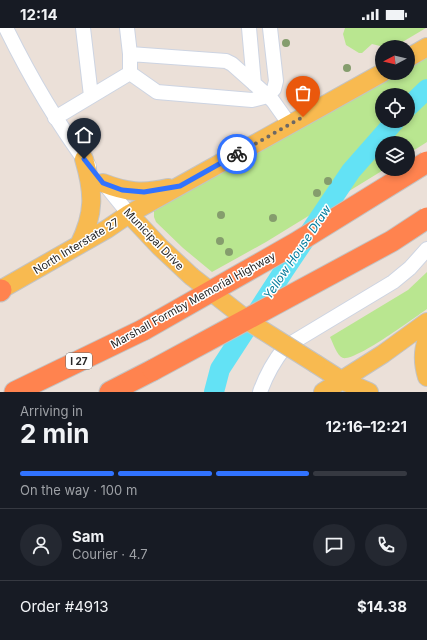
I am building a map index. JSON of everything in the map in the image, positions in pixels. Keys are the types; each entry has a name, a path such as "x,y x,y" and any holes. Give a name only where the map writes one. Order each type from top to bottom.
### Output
{"highway":[{"name":"Marshall Formby Memorial Highway","path":"15,392 143,330 296,243 427,162"},
{"path":"110,392 392,241 427,218"},
{"path":"392,241 427,226"}],"main road":[{"name":"North Interstate 27","path":"0,290 107,229 129,214 375,77"},
{"path":"79,245 84,235 92,201 90,179 84,159"},
{"path":"103,183 122,190 133,192 159,190 180,186"},
{"name":"Municipal Drive","path":"129,214 160,247 191,276 251,323 342,380 369,392"},
{"path":"323,392 383,354 427,322"},
{"path":"427,340 423,363 427,377"}],"street":[{"path":"83,28 91,96"},
{"path":"127,28 130,54 130,73"},
{"path":"249,28 254,84"},
{"path":"130,73 157,92 252,100 268,96 274,89 276,81 270,28"},
{"name":"Municipal Drive","path":"6,37 25,66 55,118 84,159 129,214"},
{"path":"130,54 226,61 232,64 268,96 290,125"},
{"path":"55,118 130,73"},
{"path":"260,392 264,379 273,363 285,347 393,282 410,268 427,249"}],"green space":[{"path":"345,28 426,28 406,40 375,40 375,45 372,44 362,53 359,53 346,45 343,34"},
{"path":"427,57 427,142 415,150 415,136 375,136 375,175 266,242 212,272 183,248 156,222 154,211 386,80 415,80 415,64"},
{"path":"427,272 427,309 360,353 343,358 339,355 330,337 408,290"}],"waterway":[{"name":"Yellow House Draw","path":"415,100 427,89"},
{"name":"Yellow House Draw","path":"214,392 220,369 285,269 351,171 389,128"}],"way so far":[{"path":"237,154 303,117"}],"route":[{"path":"84,159 103,183 122,190 144,192 180,186 237,154"}]}
